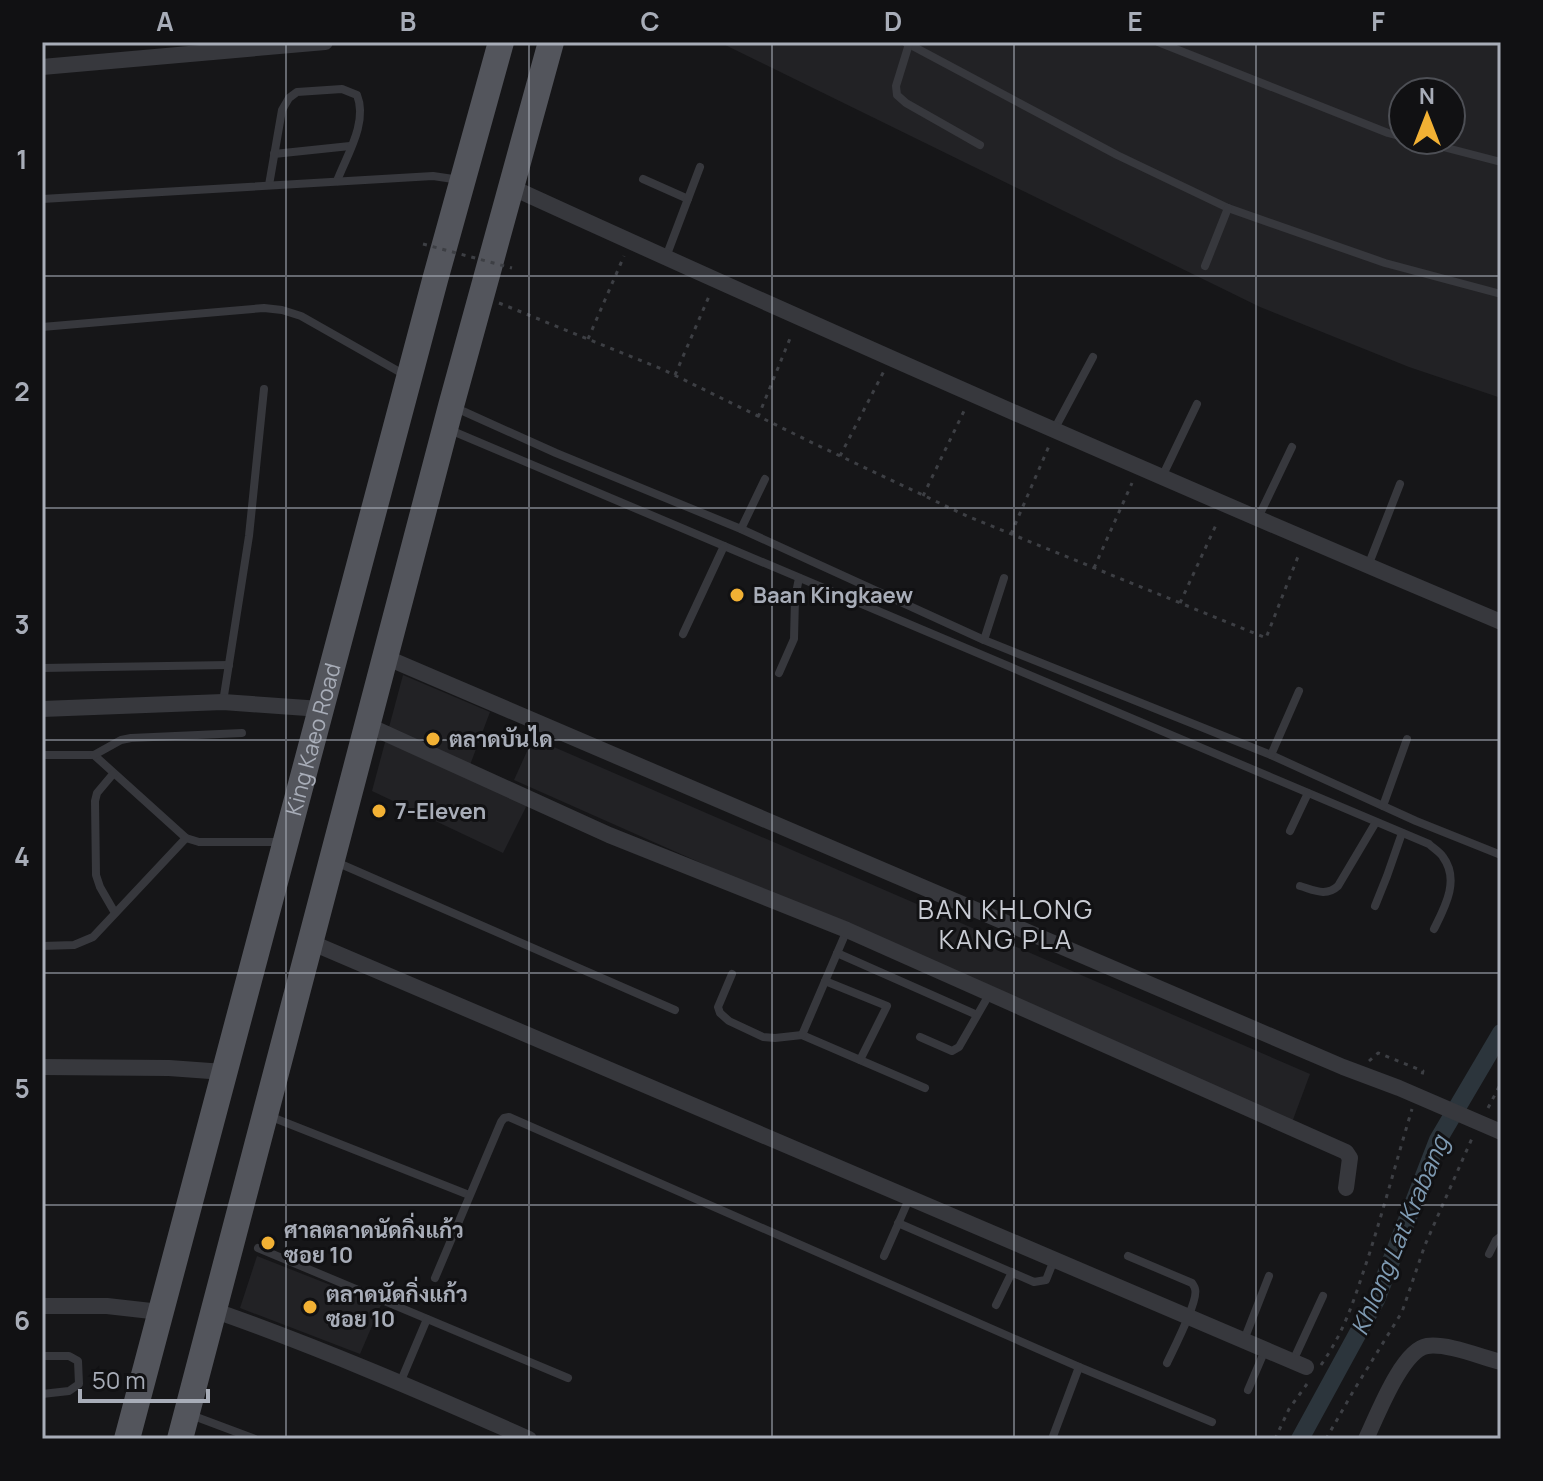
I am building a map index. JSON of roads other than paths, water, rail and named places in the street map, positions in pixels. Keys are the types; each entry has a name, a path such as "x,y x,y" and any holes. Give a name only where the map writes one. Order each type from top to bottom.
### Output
{"main road":[{"name":"King Kaeo Road","path":"127,1439 501,42"},
{"path":"180,1439 448,417 551,42"}],"street":[{"path":"42,67 192,48 325,42"},
{"path":"511,187 1051,438 1162,477 1501,622"},
{"path":"385,657 1499,1131"},
{"path":"42,709 223,702 321,709"},
{"path":"367,725 609,835 847,930 1346,1152 1350,1158 1346,1188"},
{"path":"310,942 1308,1368"},
{"path":"42,1067 169,1068 224,1072"},
{"path":"42,1306 107,1306 160,1312"},
{"path":"213,1310 400,1383 529,1439"},
{"path":"1366,1439 1402,1365 1425,1346 1438,1346 1501,1362"}],"lane":[{"path":"1158,42 1387,131"},
{"path":"980,145 897,95 896,86 907,43 1117,155 1228,208 1385,263 1501,294"},
{"path":"269,185 282,110 289,98 297,92 342,89 357,95 361,104 361,120 337,181"},
{"path":"274,154 350,146"},
{"path":"1467,153 1501,162"},
{"path":"665,258 700,167"},
{"path":"42,199 433,176 462,180"},
{"path":"643,179 688,199"},
{"path":"1205,266 1228,208"},
{"path":"42,327 264,308 282,310 301,316 409,377"},
{"path":"1051,438 1093,357"},
{"path":"223,702 249,536 264,389"},
{"path":"1162,477 1197,404"},
{"path":"448,417 556,453 741,529 984,640 1271,755 1501,855"},
{"path":"448,417 724,546 1429,844 1444,857 1450,876 1447,905 1434,929"},
{"path":"1258,518 1292,447"},
{"path":"741,529 765,479"},
{"path":"1368,566 1400,484"},
{"path":"683,634 724,546"},
{"path":"779,673 794,639 799,578"},
{"path":"984,640 1004,578"},
{"path":"42,668 229,665"},
{"path":"1271,755 1299,691"},
{"path":"42,755 94,755 131,738 242,733"},
{"path":"1383,806 1407,739"},
{"path":"94,755 186,838 199,842 285,842"},
{"path":"113,774 97,793 95,801 96,875 115,913"},
{"path":"1290,831 1308,793"},
{"path":"1300,886 1325,893 1334,890 1376,822"},
{"path":"1375,906 1402,833"},
{"path":"42,946 74,945 93,937 186,838"},
{"path":"331,860 675,1010"},
{"path":"802,1035 847,930"},
{"path":"837,953 977,1015"},
{"path":"732,974 718,1007 729,1021 763,1037 802,1035 925,1088"},
{"path":"825,981 887,1006 860,1060"},
{"path":"920,1037 952,1051 959,1047 990,993"},
{"path":"265,1114 469,1195"},
{"path":"435,1278 501,1122 509,1117 1079,1367 1212,1422"},
{"path":"884,1256 909,1199"},
{"path":"898,1223 1034,1282 1046,1280 1054,1260"},
{"path":"1489,1254 1501,1236"},
{"path":"258,1248 568,1378"},
{"path":"1128,1256 1192,1283 1195,1288 1188,1317 1167,1363"},
{"path":"996,1305 1012,1272"},
{"path":"1244,1340 1269,1276"},
{"path":"1308,1368 1323,1296"},
{"path":"400,1383 427,1319"},
{"path":"1248,1390 1266,1349"},
{"path":"42,1356 69,1356 78,1361 80,1372 79,1384 69,1391 42,1394"},
{"path":"1052,1439 1079,1367"},
{"path":"187,1413 255,1439"}],"waterway":[{"name":"Khlong Lat Krabang","path":"1300,1439 1376,1300 1438,1140 1501,1033"}],"place":[{"name":"Baan Kingkaew","path":"737,595"},
{"name":"ตลาดบันได","path":"433,739"},
{"name":"7-Eleven","path":"379,811"},
{"name":"ศาลตลาดนัดกิ่งแก้ว ซอย 10","path":"268,1243"},
{"name":"ตลาดนัดกิ่งแก้ว ซอย 10","path":"310,1307"}],"district":[{"name":"BAN KHLONG KANG PLA","path":"1006,924"}]}
